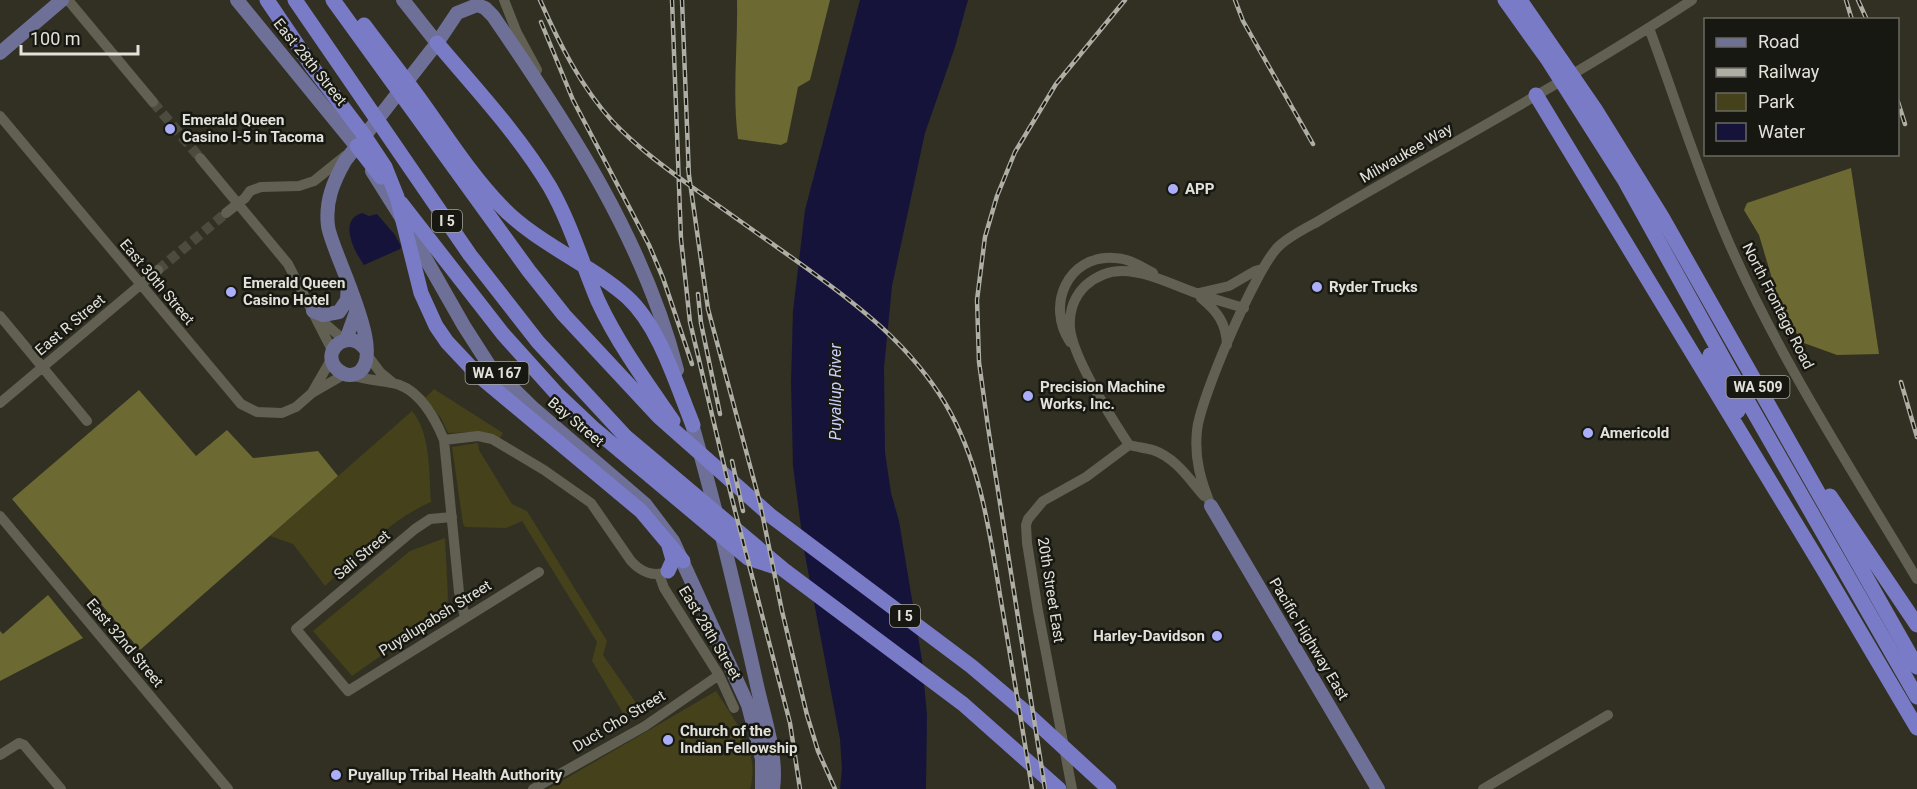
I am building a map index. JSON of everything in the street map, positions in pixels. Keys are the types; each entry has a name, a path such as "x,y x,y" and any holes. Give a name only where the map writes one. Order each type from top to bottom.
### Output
{"highway":[{"path":"267,0 313,68 375,151 392,183 416,277 429,311 447,342 478,375 641,510 683,561"},
{"name":"I 5","path":"295,0 470,255 538,342 626,438 784,570 963,704 1059,789"},
{"path":"333,0 477,179 504,209 542,238 611,284 636,306 661,348 693,425"},
{"path":"345,0 391,71"},
{"name":"WA 509","path":"1504,0 1553,57"},
{"name":"WA 509","path":"1520,0 1553,57 1662,217 1917,668"},
{"path":"437,43 524,148 549,187 574,237 597,299 623,348 694,450"},
{"path":"1536,95 1917,728"},
{"name":"I 5","path":"417,105 529,271 564,315 659,417 771,516 971,666 1022,709 1109,789"},
{"name":"WA 509","path":"1590,113 1624,181 1728,367 1917,697"},
{"path":"357,146 485,312 521,356 564,401 748,558 784,570"},
{"path":"1624,181 1749,433 1822,567"},
{"path":"1722,324 1843,516 1917,625"},
{"path":"664,572 673,563 673,557 665,538"}],"main road":[{"path":"0,53 62,0"},
{"name":"East 28th Street","path":"237,0 357,146"},
{"path":"403,0 437,43"},
{"path":"413,12 431,23 443,24 457,12 474,6 485,8 513,44 569,128 649,284 666,331 693,425 745,630 771,751 773,789"},
{"path":"367,353 360,342 345,340 339,343 332,355 336,368 348,375 362,371 367,361 367,353 362,317 331,240 327,212 334,180 357,146 437,43 457,12"},
{"name":"Bay Street","path":"357,146 489,365 532,407 645,504 673,541 748,705 762,759 762,789"},
{"path":"313,311 330,315 342,310 347,300 347,279"},
{"path":"345,340 356,312 356,302"},
{"name":"Pacific Highway East","path":"1211,506 1378,789"},
{"path":"664,572 680,570 691,578"}],"street":[{"path":"68,0 153,102"},
{"path":"504,0 526,52 569,128"},
{"name":"Milwaukee Way","path":"1211,506 1200,478 1196,459 1197,429 1206,397 1227,346 1262,269 1274,252 1288,240 1649,28 1692,0"},
{"name":"North Frontage Road","path":"1649,28 1706,187 1723,230 1754,295 1802,385 1917,579"},
{"name":"East 30th Street","path":"0,116 241,404 257,412 282,413 296,407 312,393 348,375"},
{"path":"226,213 242,201 270,188 299,186 314,181 357,146"},
{"path":"200,158 242,201 288,264 313,311 332,355"},
{"path":"1172,284 1132,262 1121,258 1104,258 1082,267 1071,277 1063,289 1059,308 1063,329 1129,445 1153,450 1170,459 1187,475 1211,506"},
{"path":"1197,293 1222,289 1262,269"},
{"name":"East R Street","path":"0,403 158,270"},
{"path":"1076,349 1070,330 1072,307 1079,294 1095,278 1109,273 1124,271 1244,308"},
{"path":"1197,293 1216,310 1222,320 1226,331 1227,346"},
{"path":"313,311 330,330 345,340"},
{"path":"0,316 87,421"},
{"path":"367,353 380,372 408,390 424,405 436,420 444,440 459,592 465,617"},
{"name":"East 30th Street","path":"312,393 332,355"},
{"path":"348,375 364,380 393,382"},
{"path":"444,440 478,436 492,439 518,454 591,503 634,564 644,572 664,572"},
{"name":"20th Street East","path":"1072,789 1038,611 1026,525 1028,519 1043,501 1086,477 1129,445"},
{"name":"East 32nd Street","path":"0,516 228,789"},
{"name":"Sali Street","path":"348,691 296,629 416,529 430,519 452,517"},
{"name":"Puyalupabsh Street","path":"348,691 539,572"},
{"name":"East 28th Street","path":"664,572 664,588 719,675 734,708"},
{"name":"Duct Cho Street","path":"533,789 645,726 719,675"},
{"path":"1483,789 1608,716"},
{"path":"0,755 19,743 24,745 61,789"}],"green space":[{"path":"434,389 503,433 500,438 481,432 448,433 441,418 424,399"},
{"path":"412,411 426,442 431,502 388,528 325,586 293,544 270,536"},
{"path":"478,443 479,450 512,504 527,511 607,641 603,655 641,710 627,720 592,661 597,642 522,521 506,528 465,527 463,524 452,447"},
{"path":"445,538 448,597 446,610 352,676 313,631 410,551"},
{"path":"716,691 738,725 749,750 752,762 750,789 548,789"}],"shaded area":[{"path":"737,0 830,0 810,80 798,87 787,142 781,145 738,139 735,87"},
{"path":"1851,168 1879,354 1837,355 1801,342 1776,292 1759,235 1744,210 1747,203"},
{"path":"139,390 196,456 227,430 253,458 318,451 338,476 140,650 12,499"},
{"path":"48,595 83,638 0,681 0,631 3,634"}],"water":[{"name":"Puyallup River","path":"860,0 968,0 955,47 925,133 892,286 884,368 885,452 922,660 927,715 926,789 840,789 842,769 840,739 804,550 793,466 791,382 793,311 805,210"},
{"path":"362,213 369,216 377,214 395,235 401,246 400,249 364,265 356,252 349,229 355,217"}],"tunnel":[{"path":"153,102 200,158"},
{"path":"158,270 226,213"}],"railway":[{"path":"540,0 581,79 601,108 622,131 671,172 864,312 900,345 931,382 945,403 967,448 982,496 1032,789"},
{"path":"672,0 681,239 690,322 732,499 790,723 800,789"},
{"path":"682,0 689,177"},
{"path":"1045,789 988,427 979,362 977,300 985,237 997,196 1015,152 1056,84 1125,0"},
{"path":"1235,0 1243,21 1313,144"},
{"path":"1846,0 1851,18"},
{"path":"1858,0 1866,18"},
{"path":"541,22 573,100 649,245 663,278 692,364"},
{"path":"1899,105 1905,124"},
{"path":"688,168 708,309 760,503 782,611 807,715 818,751 835,789"},
{"path":"698,294 701,323 720,414"},
{"path":"1901,382 1917,437"},
{"path":"732,461 743,511"}],"place":[{"name":"Emerald Queen Casino I-5 in Tacoma","path":"170,129"},
{"name":"APP","path":"1173,189"},
{"name":"Ryder Trucks","path":"1317,287"},
{"name":"Emerald Queen Casino Hotel","path":"231,292"},
{"name":"Precision Machine Works, Inc.","path":"1028,396"},
{"name":"Americold","path":"1588,433"},
{"name":"Harley-Davidson","path":"1217,636"},
{"name":"Church of the Indian Fellowship","path":"668,740"},
{"name":"Puyallup Tribal Health Authority","path":"336,775"}]}
